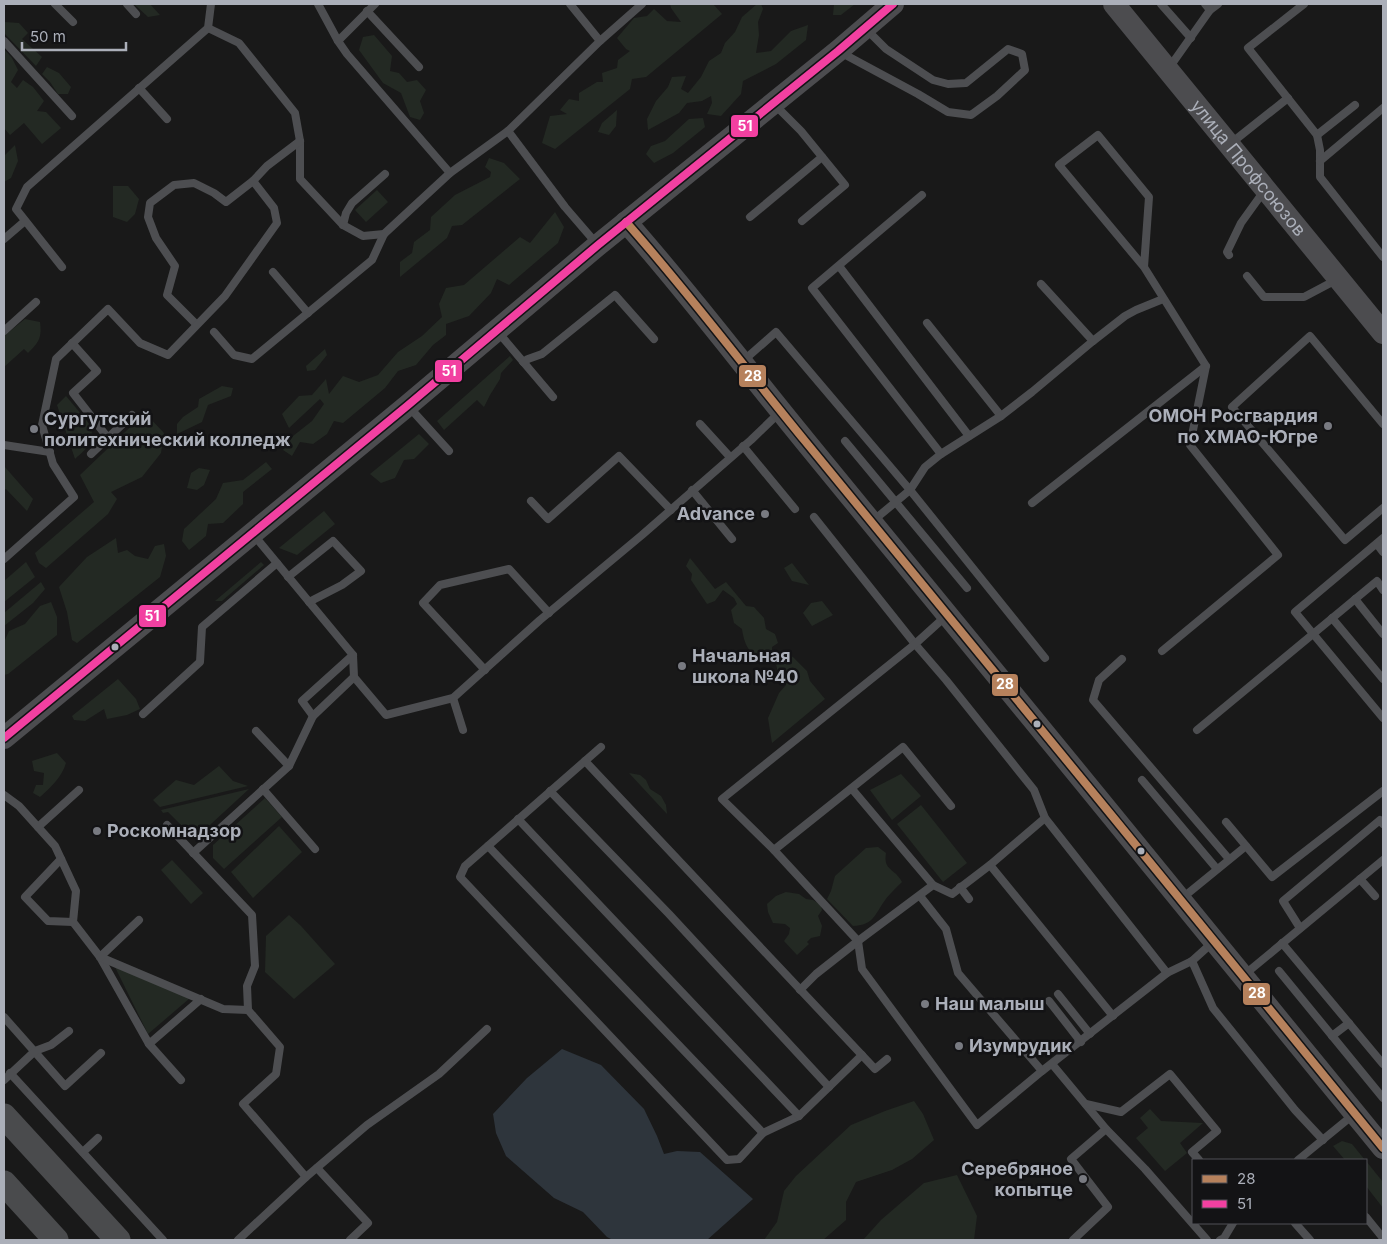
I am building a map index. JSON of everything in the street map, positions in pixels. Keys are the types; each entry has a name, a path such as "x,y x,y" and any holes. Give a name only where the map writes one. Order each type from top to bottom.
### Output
{"main road":[{"path":"4,738 407,406 598,245 774,104 893,4"},
{"name":"улица Профсоюзов","path":"1114,4 1383,333"},
{"path":"626,222 659,258 780,411 1383,1148"},
{"path":"4,1116 118,1240"},
{"path":"4,1183 48,1235"}],"lane":[{"path":"55,4 73,22"},
{"path":"127,4 136,14"},
{"path":"62,267 16,210 27,187 208,28 211,4"},
{"path":"318,4 347,54 450,173"},
{"path":"338,41 375,4"},
{"path":"570,4 600,41"},
{"path":"214,332 234,355 252,359 372,260 384,234 450,173 508,131 600,41 642,4"},
{"path":"1161,4 1191,38"},
{"path":"1205,4 1210,10"},
{"path":"1168,70 1210,10 1218,4"},
{"path":"1304,4 1248,48 1317,135 1320,150 1320,177 1383,257"},
{"path":"367,11 419,67"},
{"path":"208,28 239,43 295,113 300,140 300,179 343,225 363,236 384,234"},
{"path":"838,51 948,112 971,114 1026,70 1022,54 1008,49 979,77 966,83 948,84 933,80 886,49 866,28"},
{"path":"4,41 72,116"},
{"path":"139,88 167,119"},
{"path":"1228,145 1288,98"},
{"path":"774,104 845,185 802,222"},
{"path":"1317,135 1355,105"},
{"path":"1320,161 1383,108"},
{"path":"508,131 566,207 598,245"},
{"path":"1144,267 1149,197 1098,135 1059,165 1144,267 1206,366 1190,445 1278,555 1162,651"},
{"path":"196,324 167,294 176,266 153,231 148,218 150,203 174,185 194,183 214,193 226,202 300,140"},
{"path":"750,217 822,157"},
{"path":"343,225 346,213 352,203 385,174"},
{"path":"4,559 74,497 53,464 42,425 56,359 108,309 140,343 168,355 225,296 278,223 274,208 252,181"},
{"path":"1229,254 1227,252 1241,223 1265,190"},
{"path":"922,195 812,288 941,454"},
{"path":"4,239 24,220"},
{"path":"839,266 969,436"},
{"path":"273,272 308,313"},
{"path":"1246,276 1264,297 1304,297 1338,279"},
{"path":"1041,284 1093,341"},
{"path":"523,362 542,354 615,295 654,339"},
{"path":"872,522 910,490 924,467 1001,416 1125,316 1163,299"},
{"path":"4,331 36,302"},
{"path":"928,323 1001,416"},
{"path":"497,330 552,397"},
{"path":"741,362 776,332 910,490 1046,658"},
{"path":"1383,424 1310,336 1232,407 1345,540 1383,508"},
{"path":"72,343 97,371 73,393 108,438"},
{"path":"1032,503 1206,366"},
{"path":"407,406 448,451"},
{"path":"252,533 353,655 354,677 386,715 453,698 549,613 671,510 780,411"},
{"path":"91,454 132,416"},
{"path":"700,424 730,457"},
{"path":"846,441 967,588"},
{"path":"4,446 50,452"},
{"path":"743,446 795,509"},
{"path":"531,501 548,519 619,456 671,510"},
{"path":"692,490 732,540"},
{"path":"814,517 1034,790 1045,818 1167,973"},
{"path":"288,577 333,541 361,571 342,585 309,602"},
{"path":"1383,552 1380,541 1294,612 1383,718"},
{"path":"143,714 200,662 202,627 277,562"},
{"path":"485,670 423,603 440,585 509,569 549,613"},
{"path":"1197,730 1376,582 1383,590"},
{"path":"1355,600 1383,634"},
{"path":"948,614 915,644 722,799 774,850 858,941 862,970 977,1125 1042,1071 1167,973 1192,961 1214,941"},
{"path":"1332,618 1383,679"},
{"path":"313,716 302,702 353,655"},
{"path":"1122,659 1099,680 1093,700 1229,859"},
{"path":"193,853 289,766 313,716 354,677"},
{"path":"453,698 464,730"},
{"path":"256,731 289,766"},
{"path":"601,747 465,866 460,877 727,1160 739,1159 763,1133 799,1116 862,1055"},
{"path":"774,850 903,747 951,806"},
{"path":"585,761 875,1069 887,1059"},
{"path":"1142,780 1217,869"},
{"path":"263,789 315,849"},
{"path":"852,789 933,885 952,894 990,865 1045,818"},
{"path":"38,827 79,790"},
{"path":"550,791 669,914 829,1087"},
{"path":"1226,822 1272,877 1383,791"},
{"path":"4,795 20,806 55,846 76,892 73,922 100,957 149,1044 181,1080"},
{"path":"518,820 799,1116"},
{"path":"1300,928 1283,901 1380,820 1383,824"},
{"path":"167,825 252,915 255,966 247,986 248,1010 280,1047 276,1074 243,1104 306,1177"},
{"path":"488,846 763,1133"},
{"path":"1180,900 1246,846"},
{"path":"61,860 25,897 48,921 73,922"},
{"path":"1242,976 1383,860"},
{"path":"990,865 1113,1016"},
{"path":"1360,879 1374,896"},
{"path":"800,990 816,974 933,885"},
{"path":"960,887 969,899"},
{"path":"920,896 946,929 958,973 1042,1071"},
{"path":"100,957 139,920"},
{"path":"1282,943 1383,1064"},
{"path":"100,957 223,1009 248,1010"},
{"path":"1192,961 1213,1008 1295,1110 1323,1140"},
{"path":"1279,971 1383,1098"},
{"path":"1058,994 1090,1034"},
{"path":"149,1044 201,999"},
{"path":"1049,1001 1081,1042"},
{"path":"4,1017 65,1086 101,1053"},
{"path":"1332,1036 1349,1023"},
{"path":"238,1240 306,1177 367,1126 438,1074 487,1029"},
{"path":"4,1080 34,1051 51,1045 68,1031"},
{"path":"1052,1064 1106,1129 1145,1169 1192,1223"},
{"path":"10,1073 163,1240"},
{"path":"1086,1104 1121,1112 1170,1074 1218,1130 1192,1152 1198,1159"},
{"path":"1299,1159 1355,1113"},
{"path":"1072,1240 1108,1207 1071,1160 1106,1129"},
{"path":"83,1152 98,1138"},
{"path":"317,1168 368,1223 350,1240"},
{"path":"1367,1218 1383,1238"},
{"path":"1193,1224 1207,1240"},
{"path":"1220,1240 1224,1238 1232,1224"},
{"path":"1296,1224 1310,1240"}],"shaded area":[{"path":"134,4 150,4 160,15 148,17"},
{"path":"670,4 714,5 722,14 646,77 632,79 630,89 555,149 542,143 550,116 567,114 560,110 569,99 579,101 579,93 597,82 603,82 602,73 617,68 618,60 630,51 617,38 634,18 647,16 654,9 667,21 681,22"},
{"path":"757,4 761,4 763,9 758,22 759,35 756,53 771,51 791,31 808,25 806,40 776,64 743,81 741,94 721,116 707,114 712,103 711,96 702,101 687,103 679,113 648,130 647,119 656,101 668,87 672,77 686,76 681,89 688,93 701,77 709,61 721,53 725,43 735,32 742,17"},
{"path":"834,4 855,4 841,15 833,15"},
{"path":"5,22 19,23 28,33 22,39 42,57 36,66 4,33"},
{"path":"374,35 392,56 390,71 399,73 407,82 417,80 426,90 420,101 424,113 420,120 410,117 401,93 383,83 359,50 363,37"},
{"path":"4,49 12,58 18,70 11,82 17,88 23,80 33,87 44,101 37,111 46,112 61,128 42,144 24,123 10,135 4,128"},
{"path":"47,67 59,73 71,87 68,94 58,94 42,74"},
{"path":"617,110 616,126 609,135 598,132 602,123"},
{"path":"703,118 705,127 673,153 654,163 646,154 651,146 665,141 689,119"},
{"path":"15,145 18,161 11,178 4,182 4,156"},
{"path":"489,158 504,163 520,179 462,225 452,226 447,238 400,277 400,262 412,253 414,242 430,230 431,217 455,195 490,177 491,172 485,167"},
{"path":"113,186 128,186 139,199 135,214 127,222 113,217"},
{"path":"377,190 388,202 366,222 355,210"},
{"path":"555,212 564,227 558,243 509,285 497,279 491,293 469,316 446,324 446,335 433,345 416,365 398,371 385,388 343,423 334,421 327,434 313,444 300,442 292,456 283,450 293,436 312,421 324,404 320,399 289,428 282,414 299,396 312,395 326,379 329,394 343,376 359,382 378,375 398,352 422,336 442,317 439,304 446,288 464,285 520,237 530,243"},
{"path":"25,319 40,322 41,332 39,339 28,353 24,349 4,367 4,336"},
{"path":"325,349 327,355 315,370 307,371 306,366"},
{"path":"510,356 513,360 501,373 500,379 484,407 477,400 444,430 437,421"},
{"path":"222,386 233,388 231,396 208,405 202,422 177,434 177,424 183,417 198,407 199,399"},
{"path":"66,396 92,427 88,446 75,459 57,405"},
{"path":"145,413 164,433 161,453 142,477 111,492 117,499 108,514 46,568 39,563 35,553 94,502 80,475"},
{"path":"419,434 429,444 414,459 404,460 395,478 381,483 370,474"},
{"path":"266,462 272,469 243,492 243,504 223,523 208,524 206,536 189,550 182,541 184,529 216,499 223,483 243,480"},
{"path":"4,466 33,499 27,511 6,489 4,490"},
{"path":"199,468 210,470 204,485 197,490 187,488 191,473"},
{"path":"324,511 335,524 297,555 279,548"},
{"path":"116,538 118,553 127,550 135,556 148,559 155,546 164,544 166,556 160,577 77,643 72,640 67,612 59,587 87,557"},
{"path":"690,558 715,589 726,582 746,606 754,607 764,618 766,629 775,634 778,643 772,647 772,652 784,650 794,658 807,671 810,681 825,699 772,743 768,718 779,693 786,685 778,673 776,664 752,652 746,644 742,629 734,623 731,610 737,604 734,598 723,590 715,601 707,604 691,580 692,574 686,566"},
{"path":"26,562 35,577 4,602 4,581"},
{"path":"261,562 264,565 222,601 215,601"},
{"path":"792,563 809,585 792,581 784,568"},
{"path":"41,582 45,589 33,603 4,626 4,613"},
{"path":"822,601 833,615 812,626 803,613 811,603"},
{"path":"51,602 57,617 57,635 8,674 4,675 4,642 9,631 25,624 40,606"},
{"path":"118,679 136,699 140,709 127,715 107,719 104,709 85,721 74,720 72,716"},
{"path":"57,753 66,763 56,782 40,797 33,793 36,785 43,785 44,773 34,771 32,761"},
{"path":"219,766 233,781 248,786 160,807 153,800 176,780 194,785"},
{"path":"629,773 640,775 646,780 650,789 661,796 666,805 667,814"},
{"path":"901,774 921,796 892,820 870,790"},
{"path":"249,789 199,835 190,834 168,812 163,813 161,810"},
{"path":"265,798 282,817 224,869 213,858 213,845"},
{"path":"921,805 967,863 943,882 897,824"},
{"path":"279,826 302,852 253,898 231,872"},
{"path":"878,847 886,853 886,863 902,882 887,897 872,919 864,924 853,926 827,899 835,876 866,848"},
{"path":"172,860 203,893 191,904 161,870"},
{"path":"786,892 799,894 806,899 813,900 821,905 822,910 818,916 822,926 820,936 811,938 807,942 809,944 797,955 784,941 789,934 790,928 785,924 773,923 768,912 767,904 776,896"},
{"path":"289,915 335,964 294,999 265,972 266,936"},
{"path":"115,967 190,998 148,1034"},
{"path":"562,1049 601,1065 644,1109 664,1154 677,1151 700,1152 753,1199 707,1240 613,1240 607,1237 583,1212 554,1198 506,1156 496,1133 493,1114 527,1078"},
{"path":"914,1101 923,1114 934,1140 912,1159 892,1170 856,1182 846,1202 846,1220 823,1240 764,1240 777,1222 784,1191 796,1176 851,1125"},
{"path":"1150,1109 1161,1121 1203,1123 1180,1143 1187,1153 1165,1171 1136,1138 1148,1128 1140,1118"},
{"path":"1342,1141 1352,1144 1364,1159 1344,1159 1333,1146"},
{"path":"1367,1162 1383,1182 1383,1208 1367,1187"},
{"path":"957,1175 977,1216 974,1240 863,1240 881,1220 924,1183"}],"transit line":[{"name":"51","path":"4,738 407,406 598,245 838,51 893,4"},
{"name":"28","path":"626,222 695,303 805,441 1383,1148"}],"place":[{"name":"ОМОН Росгвардия по ХМАО-Югре","path":"1328,426"},
{"name":"Сургутский политехнический колледж","path":"34,429"},
{"name":"Advance","path":"765,514"},
{"name":"Начальная школа №40","path":"682,666"},
{"name":"Роскомнадзор","path":"97,831"},
{"name":"Наш малыш","path":"925,1004"},
{"name":"Изумрудик","path":"959,1046"},
{"name":"Серебряное копытце","path":"1083,1179"}]}
